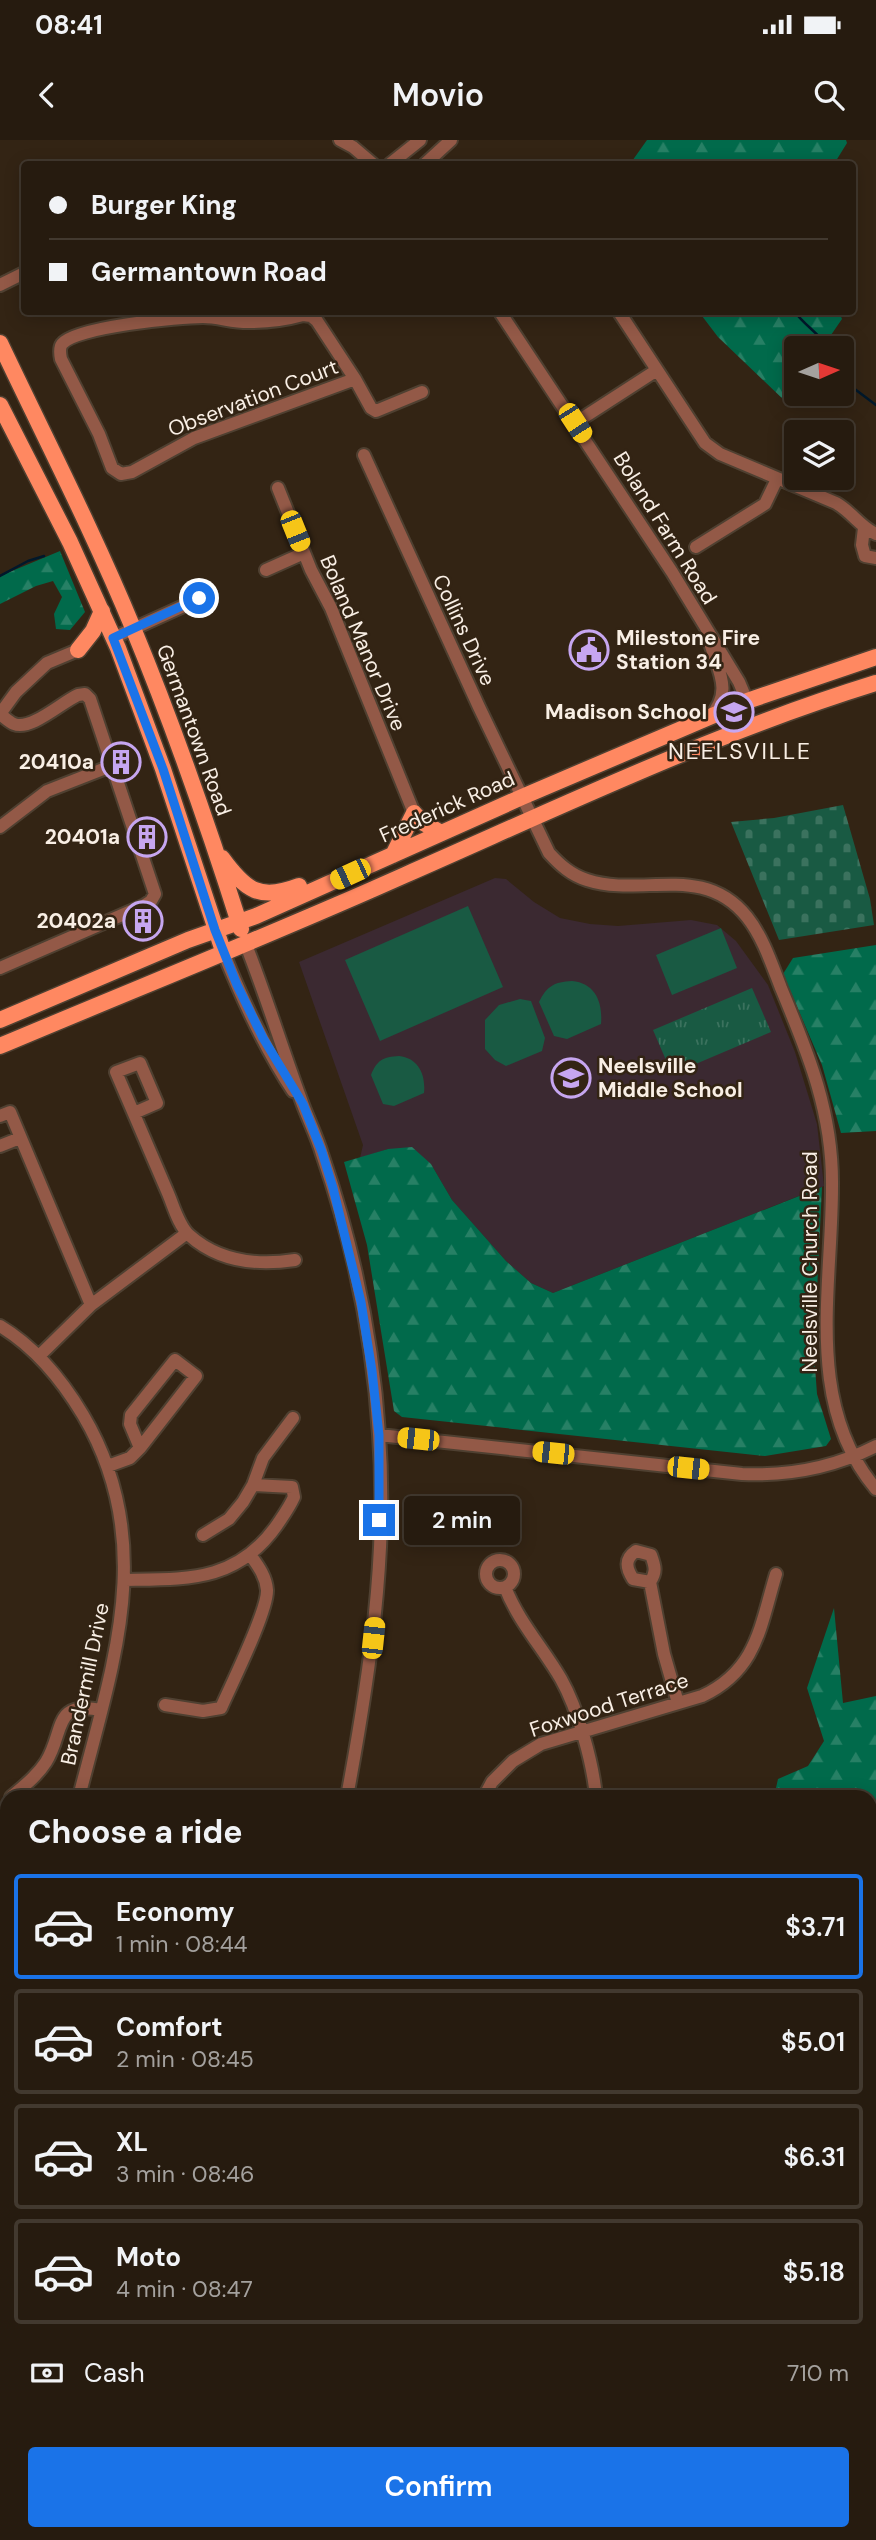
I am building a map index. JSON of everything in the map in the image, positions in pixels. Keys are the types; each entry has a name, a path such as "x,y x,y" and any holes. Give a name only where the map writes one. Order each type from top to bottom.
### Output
{"main road":[{"name":"Germantown Road","path":"0,343 97,545 133,628 214,846 246,945"},
{"name":"Germantown Road","path":"0,405 102,611 163,769 225,954"},
{"path":"78,650 93,631 102,611"},
{"path":"78,650 113,638"},
{"name":"Frederick Road","path":"0,1020 336,881 441,832 747,701 876,657"},
{"path":"0,1046 225,954 692,750 819,701 876,683"},
{"path":"692,750 702,740 734,720 743,711 747,701"},
{"path":"393,855 414,813 422,822 441,832"},
{"path":"214,846 244,885 262,893 281,893 309,882 336,881"}],"street":[{"path":"340,140 369,161"},
{"path":"394,161 420,140"},
{"path":"428,161 451,140"},
{"path":"0,285 21,274"},
{"name":"Observation Court","path":"193,315 118,326 71,337 63,343 61,359 99,434 112,468 121,474 132,472 194,438 355,379 311,316 266,322 218,315"},
{"name":"Boland Farm Road","path":"502,315 672,572 739,682 747,701"},
{"path":"621,315 705,443 720,454 849,510 863,528 876,534"},
{"path":"575,423 657,370"},
{"path":"355,379 371,408 376,411 422,392"},
{"name":"Collins Drive","path":"364,455 532,819"},
{"path":"696,547 765,504 777,479"},
{"name":"Boland Manor Drive","path":"278,488 304,553 331,608 414,813"},
{"path":"863,528 862,545 865,556 876,558"},
{"path":"266,570 304,553"},
{"path":"113,638 210,594"},
{"name":"Boland Farm Road","path":"704,626 723,685 721,701 709,717"},
{"path":"0,968 151,901 155,894 90,699 85,694 68,700 24,725 14,724 0,714 16,692 47,663 78,650"},
{"path":"0,827 47,791 111,766"},
{"name":"Neelsville Church Road","path":"532,819 549,853 574,875 601,883 681,884 703,888 737,906 755,929 812,1062 824,1106 832,1187 828,1369 835,1412 843,1436 876,1489"},
{"name":"Germantown Road","path":"246,945 322,1152 348,1245 361,1302 379,1435 380,1499 375,1612 370,1664 348,1790"},
{"name":"Germantown Road","path":"225,954 263,1038 303,1104"},
{"path":"0,1116 10,1112 91,1306"},
{"path":"134,1113 187,1233 219,1255 237,1261 264,1264 295,1260"},
{"path":"0,1146 20,1138"},
{"path":"39,1356 91,1306 187,1233"},
{"name":"Brandermill Drive","path":"0,1326 39,1356 77,1404 92,1429 108,1466 120,1514 125,1580 119,1636 82,1790"},
{"path":"108,1466 130,1458 140,1448 197,1376 175,1360 131,1415 130,1424 140,1448"},
{"path":"203,1535 229,1519 253,1485 263,1458 293,1418"},
{"path":"379,1435 742,1474 776,1475 808,1471 854,1457 876,1446"},
{"path":"125,1580 185,1579 206,1575 251,1556 266,1541 293,1497 292,1487 253,1485"},
{"path":"165,1705 203,1711 221,1708 266,1604 266,1582 251,1556"},
{"name":"Foxwood Terrace","path":"488,1790 513,1761 541,1744 716,1689 743,1665 755,1646 776,1574"},
{"path":"650,1581 664,1654 678,1703"},
{"path":"505,1587 512,1605 562,1681 582,1732 594,1790"},
{"path":"20,1790 33,1779 47,1760 67,1713 75,1707 83,1706 101,1710"}],"shaded area":[{"name":"Neelsville Middle School","path":"495,878 506,879 534,902 560,918 618,926 691,920 717,925 736,941 768,985 795,1052 817,1124 824,1186 553,1293 531,1283 506,1261 452,1200 431,1164 388,1149 360,1158 363,1145 299,962"}],"green space":[{"path":"647,140 846,140 847,143 836,161 632,161"},
{"path":"701,315 840,315 842,319 830,336 784,336 784,400 718,337"},
{"path":"60,551 85,612 70,630 56,629 54,614 62,597 53,581 36,586 0,604 0,576"},
{"path":"843,805 870,899 874,925 779,940 731,822 774,818"},
{"path":"468,906 503,987 380,1041 345,960"},
{"path":"721,928 737,968 672,995 656,955"},
{"path":"876,945 876,1131 841,1133 822,1065 783,974 793,958"},
{"path":"572,981 587,985 596,995 601,1008 601,1024 567,1039 554,1036 539,1002 552,986"},
{"path":"752,988 771,1032 672,1074 653,1030"},
{"path":"520,999 531,1001 545,1038 542,1051 506,1066 495,1060 485,1049 485,1020 499,1005"},
{"path":"399,1056 411,1060 419,1068 424,1079 424,1093 394,1106 383,1104 371,1075 381,1060"},
{"path":"412,1147 431,1164 452,1200 506,1261 531,1283 553,1293 822,1187 814,1353 817,1394 831,1439 826,1446 765,1456 402,1417 394,1411 367,1245 344,1162 388,1149"},
{"path":"834,1608 843,1703 876,1696 876,1790 776,1790 778,1779 808,1766 824,1741 807,1688"}],"waterway":[{"path":"798,315 818,336"},
{"path":"854,388 876,405"},
{"path":"0,576 44,556"}],"place":[{"name":"Milestone Fire Station 34","path":"589,650"},
{"name":"Madison School","path":"734,712"},
{"name":"20410a","path":"121,762"},
{"name":"20401a","path":"147,837"},
{"name":"20402a","path":"143,921"},
{"name":"Neelsville Middle School","path":"571,1078"}],"district":[{"name":"NEELSVILLE","path":"740,751"}],"route":[{"path":"199,598 113,638 163,769 215,930 237,985 263,1038 303,1104 333,1188 361,1302 372,1371 379,1435 379,1520"}]}
